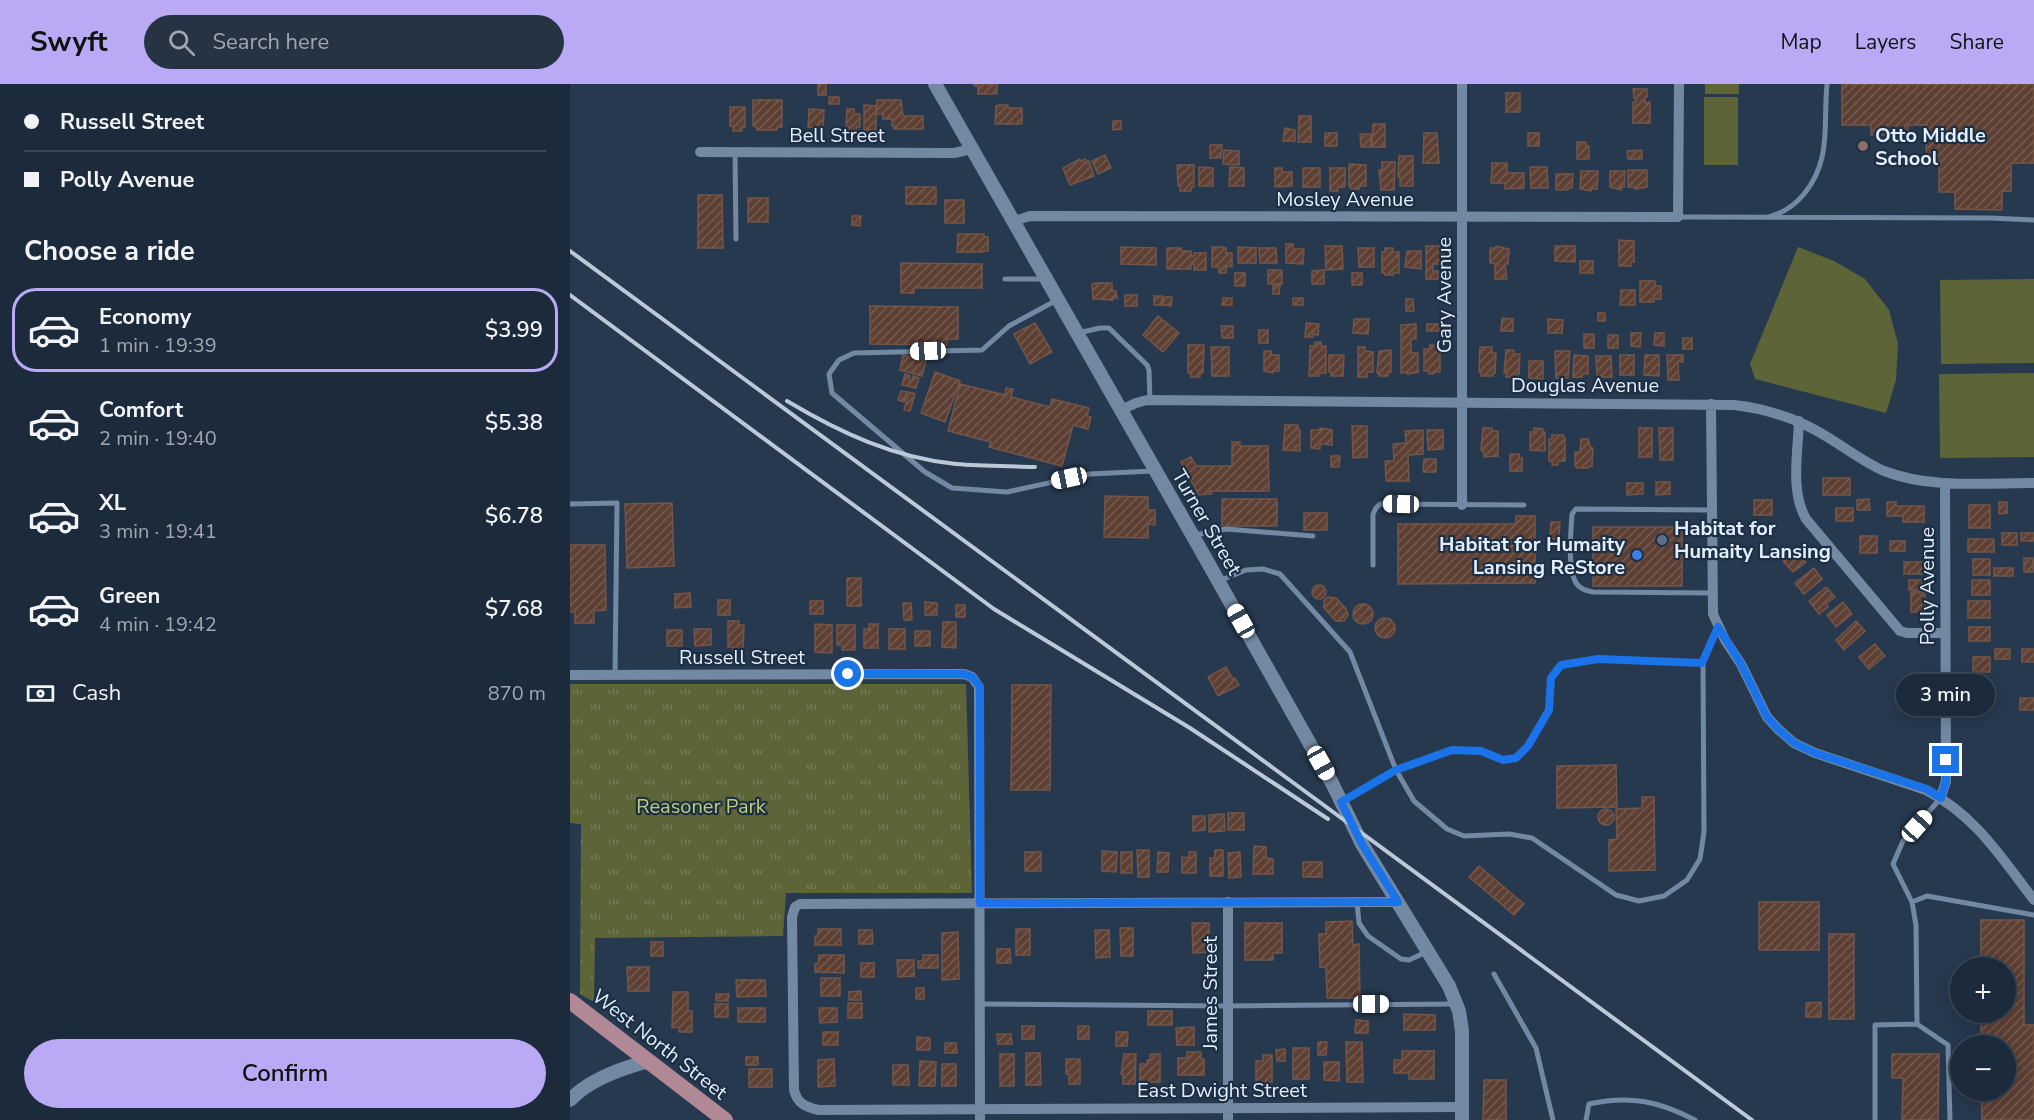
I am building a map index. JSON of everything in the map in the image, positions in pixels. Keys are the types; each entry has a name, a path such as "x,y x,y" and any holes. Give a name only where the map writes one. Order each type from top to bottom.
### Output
{"main road":[{"name":"West North Street","path":"570,1001 725,1120"}],"street":[{"name":"Turner Street","path":"935,84 1219,581 1362,844 1428,951 1456,1004 1462,1031 1462,1113"},
{"name":"Gary Avenue","path":"1462,84 1462,505"},
{"path":"1678,217 1679,84"},
{"name":"Bell Street","path":"700,152 954,153 972,149"},
{"name":"Mosley Avenue","path":"1014,222 1030,216 1678,217"},
{"name":"Douglas Avenue","path":"1121,410 1150,400 1734,405 1760,408 1799,421 1883,470 1923,481 2034,483"},
{"path":"1711,404 1713,614 1767,717 1794,743 1815,753 1926,789 1941,798 1981,831 2034,900"},
{"path":"1799,421 1797,495 1806,519 1900,631 1945,633"},
{"name":"Polly Avenue","path":"1941,798 1946,781 1945,483"},
{"name":"Russell Street","path":"570,675 964,674 972,677 980,687 980,903"},
{"name":"James Street","path":"1228,902 1228,1120"},
{"path":"981,1114 980,903 1398,902"},
{"name":"East Dwight Street","path":"980,903 805,904 795,907 792,917 795,1098 809,1108 819,1110 981,1114 1229,1108 1462,1113"},
{"path":"570,1100 579,1090 628,1067 649,1061"}],"lane":[{"path":"1762,218 1773,216 1791,207 1814,180 1820,168 1825,147 1827,84"},
{"path":"735,152 736,238"},
{"path":"1678,217 2034,220"},
{"path":"1005,279 1045,279"},
{"path":"1057,300 1009,326 982,350 854,353 839,360 829,374 832,393 925,472 952,488 1007,492 1090,474 1155,471"},
{"path":"1076,333 1109,328 1147,365 1150,400"},
{"path":"570,504 617,503 615,675"},
{"path":"1373,565 1373,514 1380,504 1524,505"},
{"path":"1712,510 1576,509 1572,514 1570,536 1572,569 1576,583 1582,590 1712,593"},
{"path":"1193,536 1226,529 1313,536"},
{"path":"1219,581 1246,570 1263,569 1280,574 1350,652 1396,770 1414,801 1447,829 1464,837 1509,834 1532,838 1616,895 1639,901 1664,896 1687,880 1700,859 1704,832 1702,663 1718,627"},
{"path":"1341,802 1396,770 1452,750 1481,751 1503,760 1516,758 1528,746 1549,710 1551,678 1561,665 1598,659 1702,663"},
{"path":"1917,1024 1916,926 1912,902 1893,864 1903,841 1941,798"},
{"path":"1912,902 1926,896 2034,915"},
{"path":"1357,902 1359,923 1368,936 1401,959 1409,960 1428,951"},
{"path":"1494,974 1536,1048 1553,1120"},
{"path":"980,1005 1456,1004"},
{"path":"1875,1120 1875,1025 1917,1024 1948,1045 1950,1120"},
{"path":"1586,1120 1589,1104 1637,1100 1668,1107 1695,1120"}],"green space":[{"path":"1705,84 1739,84 1739,94 1705,94"},
{"path":"1704,97 1738,97 1738,165 1704,165"},
{"path":"1798,247 1834,261 1865,279 1889,310 1898,344 1896,380 1886,413 1755,379 1750,364"},
{"path":"2034,279 2034,363 1941,364 1940,280"},
{"path":"2034,373 2034,457 1940,458 1939,374"},
{"name":"Reasoner Park","path":"570,684 966,684 972,893 786,893 783,936 595,938 594,1002 580,994 581,824 570,823"}],"building":[{"path":"818,84 826,84 826,95 818,95"},
{"path":"974,84 997,84 997,94 978,94 978,86"},
{"path":"1842,84 2034,84 2034,163 2011,163 2011,191 2002,191 2002,210 1955,209 1955,192 1939,192 1939,161 1926,161 1927,125 1908,125 1908,135 1871,135 1871,125 1842,125"},
{"path":"1633,89 1647,89 1645,103 1650,102 1650,123 1633,123 1633,102 1636,102 1636,98 1634,98"},
{"path":"1506,93 1520,93 1520,112 1506,112"},
{"path":"829,97 839,97 839,104 829,104"},
{"path":"753,100 782,100 782,127 777,127 777,130 757,130 757,127 753,126"},
{"path":"877,100 901,100 903,116 923,116 923,129 894,129 892,119 883,119 883,114 876,114"},
{"path":"864,105 876,106 876,130 864,130"},
{"path":"1008,105 1008,108 1022,108 1022,124 995,124 996,106"},
{"path":"730,107 745,107 745,127 742,127 742,131 733,131 733,126 730,126"},
{"path":"809,109 824,110 823,128 808,127"},
{"path":"847,109 854,109 854,114 860,114 860,127 856,127 857,131 849,131 849,127 846,127"},
{"path":"1299,116 1311,116 1311,142 1298,142"},
{"path":"1113,121 1121,121 1121,129 1113,130"},
{"path":"1373,124 1385,124 1385,147 1372,147"},
{"path":"1285,128 1295,130 1295,141 1283,141"},
{"path":"1325,133 1337,133 1337,146 1325,146"},
{"path":"1424,133 1437,133 1439,163 1423,163"},
{"path":"1528,133 1539,133 1539,146 1528,146"},
{"path":"1360,134 1371,134 1371,147 1361,147"},
{"path":"1577,142 1586,142 1586,146 1589,146 1589,159 1577,159"},
{"path":"1210,145 1222,145 1221,158 1210,158"},
{"path":"1224,150 1239,151 1239,165 1223,164"},
{"path":"1642,150 1642,159 1628,159 1627,151"},
{"path":"1105,155 1111,168 1098,174 1092,161"},
{"path":"1399,156 1413,156 1413,186 1400,186"},
{"path":"1080,159 1089,161 1094,176 1070,185 1063,168"},
{"path":"1382,162 1395,162 1394,190 1381,190 1379,170 1382,170"},
{"path":"1492,163 1507,163 1507,173 1524,173 1524,188 1505,189 1505,183 1491,183"},
{"path":"1349,164 1366,165 1366,186 1351,189"},
{"path":"1177,165 1194,165 1194,187 1191,187 1191,191 1180,191"},
{"path":"1199,167 1213,168 1213,186 1199,186"},
{"path":"1230,167 1244,168 1244,186 1229,186"},
{"path":"1530,167 1547,167 1548,188 1531,188"},
{"path":"1275,168 1282,168 1282,172 1292,172 1292,186 1275,187"},
{"path":"1303,168 1320,168 1320,187 1303,187"},
{"path":"1330,168 1345,168 1345,187 1338,187 1338,191 1330,191"},
{"path":"1628,170 1647,170 1647,187 1635,189 1635,187 1628,187"},
{"path":"1581,171 1598,171 1597,189 1591,189 1591,191 1580,189"},
{"path":"1610,171 1625,171 1624,187 1621,187 1621,190 1610,187"},
{"path":"1556,174 1573,174 1572,188 1556,190"},
{"path":"906,187 936,187 936,204 906,204"},
{"path":"698,195 722,195 723,248 698,248"},
{"path":"748,198 768,198 768,222 748,222"},
{"path":"945,200 964,200 964,223 945,223"},
{"path":"852,216 861,216 860,226 852,225"},
{"path":"958,234 984,234 984,237 988,237 988,251 957,252"},
{"path":"1619,240 1634,241 1634,262 1631,262 1631,266 1619,266"},
{"path":"1286,244 1293,244 1293,249 1304,249 1303,264 1286,263"},
{"path":"1325,246 1342,246 1343,269 1326,270"},
{"path":"1426,246 1440,246 1440,253 1443,253 1441,264 1433,264 1433,271 1438,271 1438,279 1426,279"},
{"path":"1496,246 1509,249 1508,264 1505,264 1507,279 1495,279 1495,264 1490,263 1490,248 1496,248"},
{"path":"1555,246 1575,246 1575,262 1555,261"},
{"path":"1121,247 1156,248 1156,265 1121,264"},
{"path":"1212,247 1226,248 1226,253 1232,253 1232,266 1226,267 1226,273 1219,273 1219,267 1212,267"},
{"path":"1238,247 1256,248 1256,263 1238,263"},
{"path":"1167,248 1191,251 1191,256 1194,256 1194,253 1206,253 1206,270 1194,270 1194,264 1191,264 1191,269 1167,269"},
{"path":"1259,248 1276,248 1277,263 1260,263"},
{"path":"1358,248 1374,248 1374,267 1359,267"},
{"path":"1385,248 1393,248 1393,252 1399,252 1399,273 1385,275 1382,273 1382,252 1385,252"},
{"path":"1407,251 1421,251 1421,269 1405,267"},
{"path":"1580,261 1593,261 1593,273 1580,273"},
{"path":"901,263 982,264 982,288 914,288 914,293 901,293"},
{"path":"1268,270 1282,270 1282,284 1268,284"},
{"path":"1324,270 1324,284 1312,284 1312,271"},
{"path":"1235,273 1245,273 1245,286 1235,286"},
{"path":"1352,273 1362,273 1362,285 1352,285"},
{"path":"1640,281 1655,281 1655,286 1661,286 1661,299 1654,299 1654,302 1640,302"},
{"path":"1112,283 1112,291 1116,291 1117,298 1113,300 1093,299 1092,284"},
{"path":"1273,285 1280,285 1279,294 1273,294"},
{"path":"1621,290 1635,290 1635,305 1620,305"},
{"path":"1125,295 1137,295 1137,306 1125,306"},
{"path":"1154,296 1162,296 1162,305 1154,305"},
{"path":"1163,297 1172,297 1171,306 1163,305"},
{"path":"1223,298 1232,298 1232,305 1222,305"},
{"path":"1293,298 1303,298 1303,305 1293,305"},
{"path":"1406,299 1413,299 1414,311 1406,311"},
{"path":"870,306 958,307 958,339 947,339 947,345 870,344"},
{"path":"1598,313 1605,313 1605,321 1598,321"},
{"path":"1158,316 1179,333 1163,352 1143,335"},
{"path":"1502,318 1513,319 1513,331 1501,331"},
{"path":"1354,319 1369,319 1368,334 1353,333"},
{"path":"1548,319 1563,320 1562,333 1548,333"},
{"path":"1035,323 1052,352 1030,364 1014,334"},
{"path":"1306,323 1319,324 1318,335 1305,337"},
{"path":"1416,324 1416,339 1411,339 1411,353 1418,353 1418,372 1401,373 1401,325"},
{"path":"1427,324 1439,324 1439,331 1427,331"},
{"path":"1221,326 1233,326 1233,338 1222,338"},
{"path":"1259,330 1268,330 1268,343 1259,343"},
{"path":"1631,333 1641,333 1640,347 1631,346"},
{"path":"1655,333 1664,333 1664,346 1654,345"},
{"path":"1584,334 1594,334 1594,348 1584,348"},
{"path":"1608,335 1618,335 1618,348 1608,348"},
{"path":"1683,338 1692,338 1692,349 1683,349"},
{"path":"1315,342 1321,342 1321,346 1326,346 1326,373 1309,376 1310,346 1315,346"},
{"path":"1188,345 1204,345 1203,373 1200,373 1200,377 1191,377 1191,373 1188,373"},
{"path":"1430,345 1437,345 1437,349 1440,349 1440,372 1434,372 1434,374 1424,371 1424,349 1430,349"},
{"path":"1211,347 1229,347 1229,376 1212,376"},
{"path":"1358,347 1365,347 1365,351 1373,352 1373,372 1367,372 1367,377 1358,377"},
{"path":"1480,347 1492,347 1492,353 1496,353 1493,376 1481,376 1479,372"},
{"path":"1391,350 1391,372 1388,372 1388,376 1379,376 1377,373 1379,351"},
{"path":"1506,350 1514,350 1514,354 1520,354 1517,377 1506,377 1507,373 1504,373"},
{"path":"1264,351 1271,351 1271,355 1279,355 1279,371 1273,371 1273,373 1264,371"},
{"path":"1555,351 1570,351 1568,378 1556,378"},
{"path":"903,355 926,360 922,376 900,370"},
{"path":"1329,355 1344,355 1343,376 1331,376"},
{"path":"1574,355 1588,356 1588,374 1573,377"},
{"path":"1620,355 1634,355 1634,375 1620,375"},
{"path":"1645,355 1659,355 1659,376 1644,375"},
{"path":"1667,355 1683,355 1683,362 1678,362 1679,380 1668,380"},
{"path":"1596,356 1611,356 1612,377 1597,377"},
{"path":"1529,361 1543,361 1543,379 1529,378"},
{"path":"935,372 960,381 945,422 921,413"},
{"path":"905,374 910,376 909,380 912,381 913,376 919,378 916,388 902,385"},
{"path":"960,384 1005,395 1006,388 1013,389 1011,397 1050,407 1052,399 1089,408 1087,416 1091,417 1088,429 1073,425 1062,466 989,447 991,442 948,431"},
{"path":"901,391 907,392 904,402 898,400"},
{"path":"909,392 915,394 910,411 904,410"},
{"path":"1285,425 1298,425 1300,451 1283,450"},
{"path":"1352,426 1367,426 1367,457 1353,458"},
{"path":"1320,428 1332,430 1332,445 1320,444 1320,449 1311,448 1311,430 1320,430"},
{"path":"1483,428 1498,431 1498,456 1484,457 1483,450 1481,450"},
{"path":"1534,428 1543,429 1542,432 1545,432 1545,451 1530,450 1530,432 1534,432"},
{"path":"1639,428 1652,428 1652,457 1639,457"},
{"path":"1659,428 1673,428 1673,460 1660,460"},
{"path":"1423,430 1423,454 1408,455 1409,481 1386,481 1385,461 1394,461 1393,444 1406,443 1405,431"},
{"path":"1427,430 1443,430 1443,449 1428,450"},
{"path":"1552,435 1563,435 1565,439 1565,461 1558,461 1558,465 1552,465 1552,461 1549,461 1549,439 1552,439"},
{"path":"1581,439 1588,439 1593,448 1592,466 1587,468 1575,466 1575,452 1580,452"},
{"path":"1232,442 1240,442 1240,446 1268,446 1269,491 1209,491 1212,494 1199,495 1181,462 1191,457 1196,466 1232,466"},
{"path":"1510,454 1519,454 1519,458 1522,458 1522,471 1510,471"},
{"path":"1331,456 1340,456 1339,467 1331,467"},
{"path":"1424,459 1436,459 1436,472 1423,472"},
{"path":"1823,478 1850,478 1850,495 1823,495"},
{"path":"1656,482 1670,482 1670,494 1656,495"},
{"path":"1627,483 1643,483 1643,494 1627,495"},
{"path":"1105,496 1148,497 1148,510 1155,510 1155,525 1148,524 1148,538 1104,537"},
{"path":"1222,499 1277,499 1277,526 1222,526"},
{"path":"1869,499 1870,510 1857,510 1857,500"},
{"path":"1754,500 1772,500 1772,515 1754,515"},
{"path":"1887,502 1896,502 1896,506 1924,506 1924,522 1903,522 1903,516 1887,516"},
{"path":"1999,502 2007,502 2007,513 1999,514"},
{"path":"672,503 674,566 627,568 625,504"},
{"path":"1969,505 1990,505 1990,528 1969,528"},
{"path":"1836,508 1853,508 1853,521 1836,521"},
{"path":"1304,513 1327,513 1327,530 1304,530"},
{"path":"1516,516 1535,516 1535,583 1398,584 1398,524 1516,524"},
{"path":"1551,522 1560,522 1559,539 1550,539"},
{"path":"1593,527 1682,527 1682,586 1593,586"},
{"path":"2002,533 2017,533 2017,545 2002,545"},
{"path":"2021,533 2034,533 2034,541 2021,541"},
{"path":"1860,536 1877,536 1877,553 1860,553"},
{"path":"1968,539 1994,539 1994,552 1968,552"},
{"path":"1890,541 1905,541 1905,551 1890,551"},
{"path":"570,545 605,545 606,610 594,611 594,623 575,623 575,612 570,612"},
{"path":"1797,550 1806,562 1793,572 1783,561"},
{"path":"2024,558 2033,558 2033,572 2024,572"},
{"path":"1973,559 1990,559 1990,575 1973,575"},
{"path":"1904,562 1923,562 1923,574 1904,574"},
{"path":"1814,568 1822,579 1804,594 1795,583"},
{"path":"1994,568 2013,568 2013,576 1994,576"},
{"path":"847,578 861,578 861,606 847,606"},
{"path":"1909,580 1924,580 1924,590 1909,590"},
{"path":"1972,580 1990,580 1990,595 1972,595"},
{"path":"1316,585 1322,585 1326,592 1322,599 1316,599 1312,595 1312,589"},
{"path":"1826,587 1835,597 1819,614 1809,601"},
{"path":"1911,592 1925,592 1925,612 1911,612"},
{"path":"690,593 691,607 675,608 675,594"},
{"path":"1328,597 1336,598 1346,609 1348,615 1344,621 1336,621 1324,608 1324,600"},
{"path":"718,600 730,600 730,615 718,615"},
{"path":"810,601 823,601 823,614 810,614"},
{"path":"1968,601 1990,601 1990,618 1968,618"},
{"path":"925,602 937,603 937,615 925,615"},
{"path":"1843,602 1852,614 1836,627 1827,615"},
{"path":"903,603 911,603 912,620 904,620"},
{"path":"1363,604 1370,607 1373,614 1370,621 1363,624 1356,621 1353,614 1356,607"},
{"path":"956,605 965,605 965,617 956,617"},
{"path":"1385,618 1392,621 1395,628 1392,635 1385,638 1378,635 1375,628 1378,621"},
{"path":"728,621 739,621 738,625 744,625 743,651 728,647"},
{"path":"1856,621 1865,631 1844,650 1836,640"},
{"path":"943,622 956,622 956,648 942,647"},
{"path":"815,624 832,625 832,653 815,652"},
{"path":"869,624 878,624 878,648 864,648 864,629 869,629"},
{"path":"837,625 855,625 855,650 842,650 842,645 837,645"},
{"path":"1969,627 1990,627 1990,641 1969,641"},
{"path":"694,629 711,629 711,645 695,646"},
{"path":"889,629 905,629 905,649 889,649"},
{"path":"667,630 682,630 682,646 667,646"},
{"path":"915,631 930,631 930,646 915,646"},
{"path":"1875,644 1885,656 1869,669 1859,657"},
{"path":"1995,649 2010,649 2010,659 1995,659"},
{"path":"2022,649 2034,649 2034,662 2022,662"},
{"path":"1973,657 1990,657 1990,672 1973,672"},
{"path":"1226,667 1239,685 1218,696 1208,677"},
{"path":"1012,685 1051,685 1050,790 1011,790"},
{"path":"2020,698 2034,698 2034,710 2020,710"},
{"path":"1616,765 1617,807 1557,808 1557,766"},
{"path":"1642,797 1654,797 1655,870 1609,871 1609,840 1617,839 1616,809 1642,808"},
{"path":"1603,809 1609,809 1614,817 1612,823 1603,825 1598,820 1598,814"},
{"path":"1228,813 1244,813 1244,830 1228,830"},
{"path":"1224,814 1225,831 1209,832 1209,815"},
{"path":"1193,816 1205,816 1205,830 1193,831"},
{"path":"1254,846 1266,847 1266,858 1273,859 1273,874 1253,874"},
{"path":"1137,850 1149,850 1149,877 1138,877"},
{"path":"1215,850 1223,850 1223,876 1210,876 1210,858 1215,858"},
{"path":"1102,851 1117,852 1116,872 1102,871"},
{"path":"1025,852 1041,852 1041,871 1025,871"},
{"path":"1121,852 1132,852 1132,873 1121,873"},
{"path":"1158,852 1169,853 1168,872 1157,872"},
{"path":"1189,852 1196,852 1196,873 1182,873 1182,857 1189,858"},
{"path":"1240,852 1241,877 1229,878 1228,853"},
{"path":"1303,862 1322,862 1322,877 1303,877"},
{"path":"1479,866 1524,904 1514,915 1469,877"},
{"path":"1759,902 1819,902 1819,950 1759,950"},
{"path":"1981,920 2024,920 2024,1025 2034,1025 2034,1120 1982,1120 1981,1101 2016,1101 2016,1035 1981,1035 1981,1023 2016,1023 2016,957 1981,957"},
{"path":"1352,921 1353,945 1359,944 1360,998 1327,998 1326,967 1320,967 1319,934 1326,934 1326,922"},
{"path":"1192,923 1209,923 1209,952 1193,953"},
{"path":"1245,923 1282,923 1282,953 1273,953 1273,960 1245,960"},
{"path":"1120,928 1133,928 1133,956 1121,956"},
{"path":"818,929 841,929 841,945 815,945"},
{"path":"1016,929 1030,929 1030,955 1016,955"},
{"path":"859,930 872,930 873,944 859,944"},
{"path":"1095,930 1109,930 1110,957 1096,958"},
{"path":"958,932 959,979 942,980 942,933"},
{"path":"1829,934 1854,934 1854,1019 1829,1019"},
{"path":"651,942 663,942 663,956 651,956"},
{"path":"997,949 1010,949 1011,963 997,963"},
{"path":"819,955 844,955 844,973 815,972 815,964 818,964"},
{"path":"923,955 938,955 938,968 918,968 918,961 923,961"},
{"path":"897,960 914,960 914,976 898,977"},
{"path":"861,963 874,963 874,977 861,977"},
{"path":"627,967 649,967 649,991 628,991"},
{"path":"821,978 840,978 840,996 821,996"},
{"path":"736,980 765,980 766,996 737,997"},
{"path":"916,988 924,988 924,999 916,999"},
{"path":"861,991 861,1000 849,1000 849,992"},
{"path":"673,992 688,992 688,1011 692,1011 692,1032 679,1032 679,1027 672,1028"},
{"path":"716,994 729,994 728,1001 716,1001"},
{"path":"1821,1002 1821,1017 1806,1017 1806,1003"},
{"path":"848,1003 862,1003 862,1018 848,1018"},
{"path":"715,1004 728,1004 728,1017 715,1017"},
{"path":"738,1008 765,1008 765,1022 738,1022"},
{"path":"819,1008 837,1008 837,1022 820,1023"},
{"path":"1148,1011 1172,1011 1172,1025 1148,1025"},
{"path":"1404,1014 1435,1015 1435,1030 1404,1030"},
{"path":"1356,1020 1368,1021 1368,1033 1355,1033"},
{"path":"1022,1026 1034,1026 1034,1039 1022,1039"},
{"path":"1078,1026 1089,1026 1089,1039 1078,1039"},
{"path":"1194,1027 1194,1045 1177,1045 1176,1028"},
{"path":"823,1032 838,1032 838,1045 823,1045"},
{"path":"1116,1032 1128,1032 1127,1046 1116,1046"},
{"path":"997,1034 1011,1034 1012,1044 998,1044"},
{"path":"917,1037 930,1038 930,1050 917,1050"},
{"path":"1318,1042 1327,1042 1326,1055 1318,1055"},
{"path":"1346,1042 1362,1042 1363,1082 1347,1082"},
{"path":"945,1043 956,1043 957,1053 945,1053"},
{"path":"1293,1048 1309,1048 1309,1079 1293,1079"},
{"path":"1285,1049 1285,1061 1277,1061 1276,1050"},
{"path":"1402,1051 1434,1051 1434,1079 1409,1079 1409,1073 1394,1073 1394,1060 1402,1060"},
{"path":"1187,1052 1201,1052 1201,1059 1204,1059 1204,1075 1178,1075 1178,1058 1187,1058"},
{"path":"1026,1053 1040,1053 1041,1085 1026,1085"},
{"path":"1000,1054 1014,1054 1014,1086 1000,1086"},
{"path":"1124,1054 1136,1054 1135,1084 1123,1084 1123,1074 1121,1074"},
{"path":"1150,1054 1160,1054 1160,1082 1140,1082 1140,1064 1147,1064"},
{"path":"1892,1054 1939,1054 1938,1120 1902,1120 1903,1078 1892,1078"},
{"path":"1263,1055 1272,1055 1272,1082 1256,1082 1256,1061 1263,1061"},
{"path":"746,1057 758,1057 758,1065 746,1065"},
{"path":"834,1059 835,1086 818,1087 818,1060"},
{"path":"1066,1059 1080,1059 1080,1084 1069,1084"},
{"path":"920,1061 936,1062 935,1086 919,1086"},
{"path":"1324,1062 1339,1062 1339,1081 1324,1080"},
{"path":"942,1064 956,1064 956,1086 942,1086"},
{"path":"893,1065 908,1065 909,1085 893,1085"},
{"path":"749,1069 772,1069 772,1087 749,1087"},
{"path":"1484,1080 1506,1080 1506,1120 1483,1120"}],"railway":[{"path":"570,251 1752,1120"},
{"path":"570,295 994,609 1190,728 1328,819"},
{"path":"787,401 847,433 911,456 956,464 1035,467"}],"place":[{"name":"Otto Middle School","path":"1863,146"},
{"name":"Habitat for Humaity Lansing","path":"1662,540"},
{"name":"Habitat for Humaity Lansing ReStore","path":"1637,555"}],"route":[{"path":"848,674 964,674 977,681 980,687 980,903 1398,902 1362,844 1341,802 1396,770 1452,750 1481,751 1503,760 1516,758 1528,746 1549,710 1551,678 1561,665 1598,659 1702,663 1718,627 1741,664 1767,717 1794,743 1815,753 1926,789 1941,798 1946,781 1946,760"}]}
